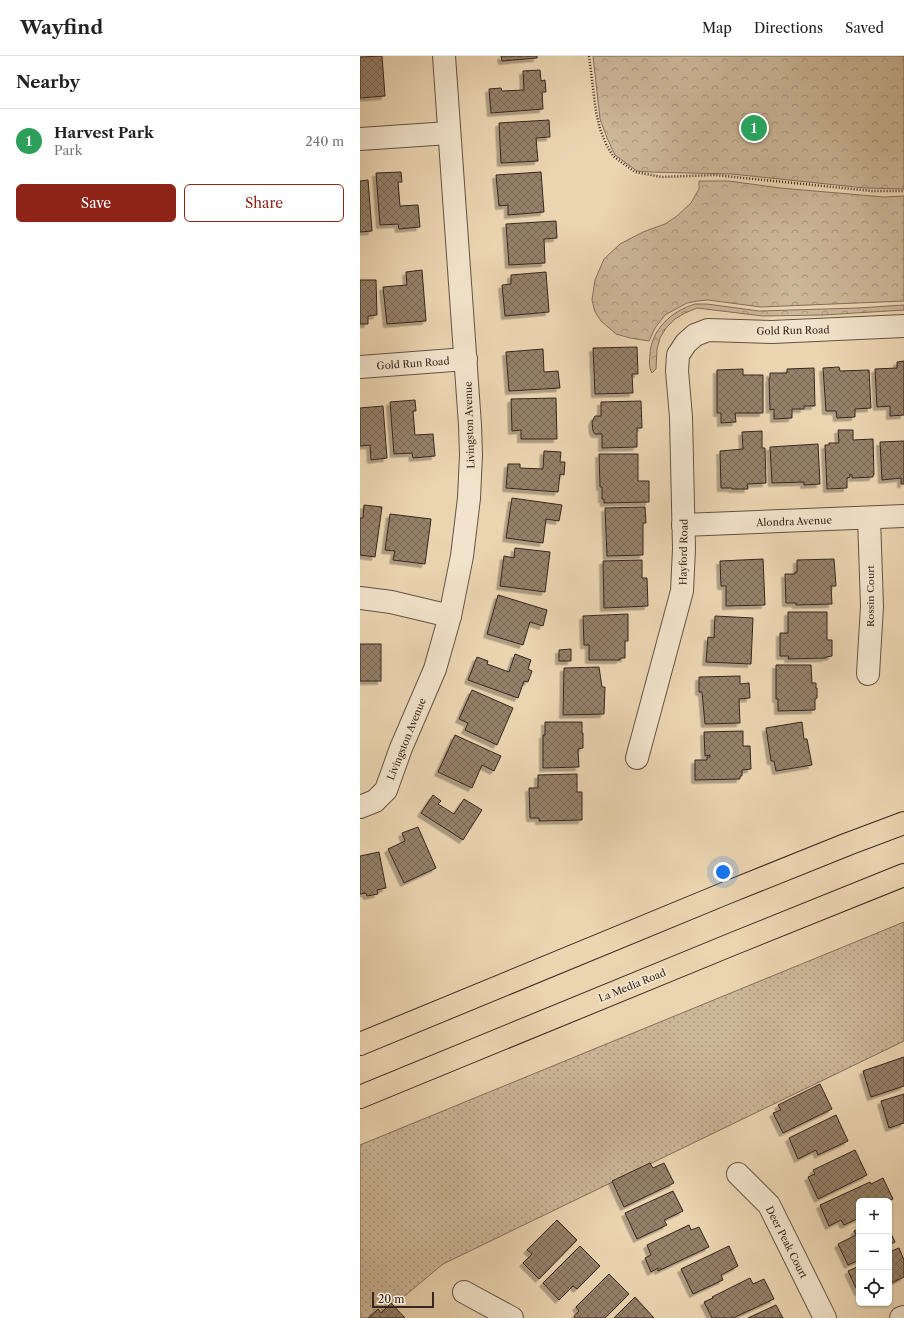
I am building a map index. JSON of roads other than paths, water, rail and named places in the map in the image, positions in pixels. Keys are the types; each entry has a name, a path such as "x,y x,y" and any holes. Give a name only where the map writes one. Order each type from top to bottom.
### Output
{"main road":[{"path":"360,1044 740,887 904,823"},
{"name":"La Media Road","path":"360,1096 904,875"}],"street":[{"name":"Livingston Avenue","path":"368,804 386,790 401,748 435,669 450,616 462,556 469,498 471,455 466,359 444,56"},
{"path":"360,139 449,133"},
{"name":"Gold Run Road","path":"686,343 695,335 708,330 772,332 904,326"},
{"name":"Hayford Road","path":"637,758 682,591 684,549 680,417 677,372 678,355 686,343"},
{"name":"Gold Run Road","path":"360,367 466,359"},
{"name":"Alondra Avenue","path":"683,525 904,516"},
{"name":"Rossin Court","path":"868,674 872,606 869,518"},
{"path":"360,598 391,602 450,616"},
{"name":"Deer Peak Court","path":"738,1174 769,1205 825,1318"},
{"path":"464,1292 512,1318"}],"place":[{"name":"Harvest Park","path":"754,128"}]}
